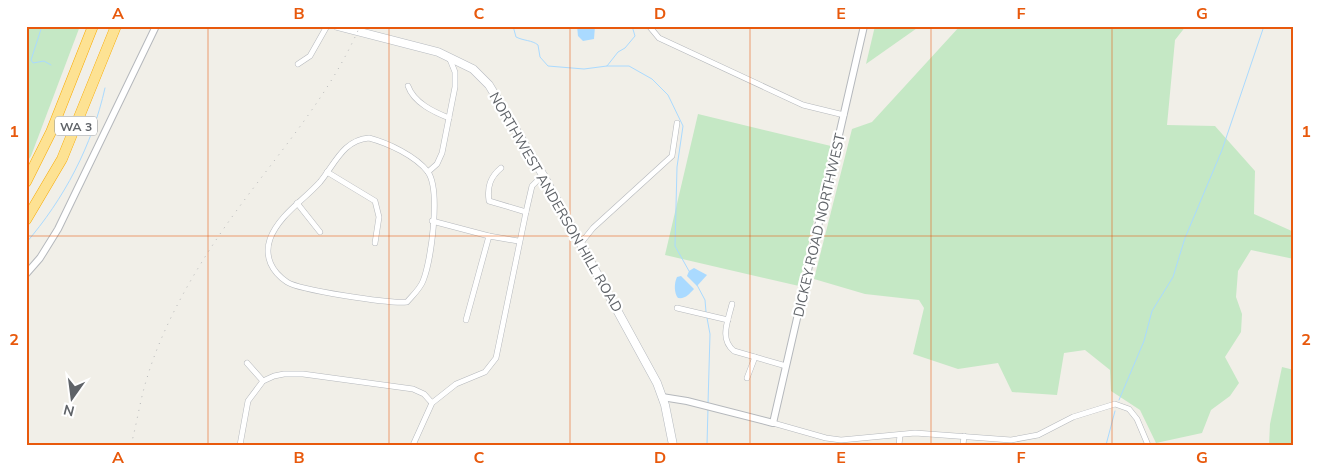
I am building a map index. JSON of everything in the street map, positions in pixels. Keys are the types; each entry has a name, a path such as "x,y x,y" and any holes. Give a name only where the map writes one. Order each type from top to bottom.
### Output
{"highway":[{"name":"WA 3","path":"26,182 48,138 93,26"},
{"name":"WA 3","path":"26,220 62,159 116,26"}],"main road":[{"name":"NORTHWEST ANDERSON HILL ROAD","path":"337,26 421,46 473,69 488,85 543,175 581,243 662,397 673,445"}],"street":[{"path":"26,274 40,258 58,229 156,26"},
{"path":"298,64 310,56 326,26"},
{"path":"649,26 659,38 803,105 844,115"},
{"name":"DICKEY ROAD NORTHWEST","path":"773,423 864,26"},
{"path":"428,172 437,164 442,153 455,87 455,72 448,57"},
{"path":"408,86 411,95 418,101 449,118"},
{"path":"581,243 593,228 672,156 677,123"},
{"path":"369,138 394,148 428,172 433,183 430,250 422,284 407,302 385,303 293,284 276,272 269,262 271,239 297,203 327,172 347,146 354,141 369,138"},
{"path":"501,168 492,176 488,193 489,201 526,212"},
{"path":"327,172 375,201 379,217 375,243"},
{"path":"413,445 432,403 456,384 485,372 492,365 504,323 518,241 532,186 543,175"},
{"path":"297,203 320,232"},
{"path":"432,222 518,241"},
{"path":"466,320 489,236"},
{"path":"732,304 725,336 728,346 734,351 786,366"},
{"path":"677,308 728,320"},
{"path":"747,378 755,357"},
{"path":"248,363 263,381"},
{"path":"240,445 248,401 263,381 284,374 311,375 413,389 424,394 432,403"},
{"path":"662,397 687,401 826,438 841,440 915,433 1011,440 1038,435 1073,417 1115,404 1129,409 1137,419 1148,445"},
{"path":"899,445 900,435"},
{"path":"963,445 964,436"}],"green space":[{"path":"26,26 80,26 31,156 26,163"},
{"path":"875,26 920,26 866,64"},
{"path":"960,26 1186,26 1175,40 1167,125 1215,126 1255,171 1254,214 1294,232 1294,259 1251,250 1238,271 1236,297 1242,314 1241,332 1225,357 1239,383 1230,396 1211,410 1202,433 1156,443 1140,410 1111,391 1110,370 1085,350 1064,353 1057,395 1012,392 998,363 958,369 913,354 924,308 919,300 865,294 814,279 852,129 872,122"},
{"path":"698,114 831,146 799,286 665,255"},
{"path":"1282,367 1294,370 1294,445 1269,445 1270,424"}],"water":[{"path":"577,26 595,26 594,39 583,41 578,36"},
{"path":"694,268 707,275 697,286 687,276 689,271"},
{"path":"681,276 694,289 685,297 678,298 675,291 675,282 677,277"}],"waterway":[{"path":"42,26 31,60 33,63 44,61 51,65"},
{"path":"513,26 516,37 538,45 540,57 548,66 584,69 607,66 618,52 625,48 635,36 632,26"},
{"path":"1119,400 1144,341 1152,311 1173,277 1185,238 1222,150 1264,26"},
{"path":"607,66 629,66 652,79 668,95 683,126 677,167 675,246 689,271"},
{"path":"26,243 53,208 75,171 93,130 105,88"},
{"path":"697,285 705,300 706,312"},
{"path":"707,318 710,334 708,404"},
{"path":"707,445 708,408"},
{"path":"1106,445 1115,411"}],"railway":[{"path":"131,445 142,395 153,360 167,325 185,291 214,243 329,84 346,56 360,26"}]}
